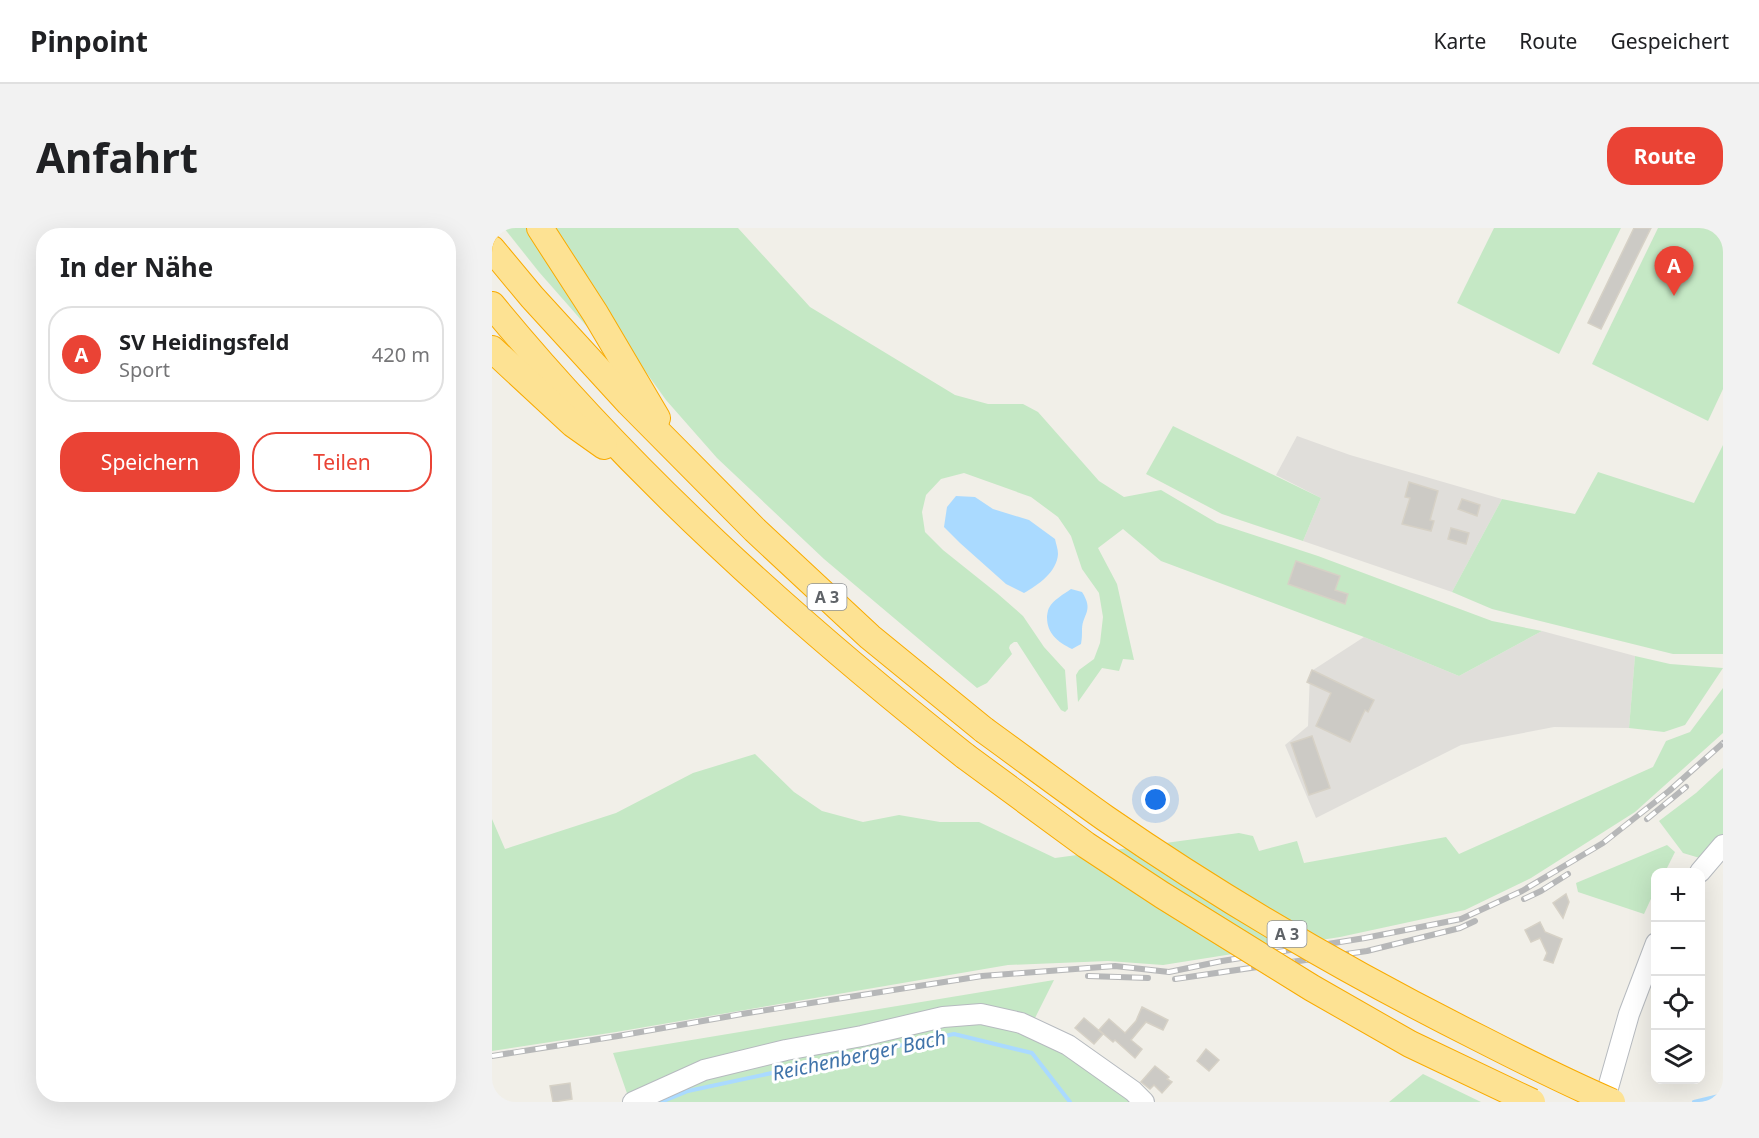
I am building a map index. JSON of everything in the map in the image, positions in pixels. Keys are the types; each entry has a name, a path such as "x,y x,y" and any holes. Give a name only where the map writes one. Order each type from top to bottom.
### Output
{"highway":[{"path":"540,228 595,313 679,455"},
{"name":"A 3","path":"492,249 580,351 679,455 755,530 870,638 984,730 1105,818 1220,894 1329,960 1428,1013 1612,1102"},
{"name":"A 3","path":"492,305 554,377 651,479 765,588 868,679 964,756 1086,845 1312,988 1410,1044 1532,1102"},
{"name":"A 3","path":"492,349 573,424 651,479"}],"main road":[{"path":"1704,868 1723,845"},
{"path":"1604,1102 1629,1014 1651,956"},
{"path":"633,1102 704,1070 943,1017 981,1014 1021,1023 1068,1045 1133,1091 1144,1102"}],"shaded area":[{"path":"1297,436 1350,455 1502,499 1452,592 1303,541 1321,498 1276,475"},
{"path":"1542,631 1635,656 1629,728 1554,727 1461,745 1316,818 1285,745 1308,726 1310,672 1364,637 1459,676"}],"green space":[{"path":"504,228 528,228 604,346 539,272"},
{"path":"553,228 738,228 810,307 955,395 988,404 1023,404 1038,412 1099,481 1124,497 1161,490 1217,523 1318,556 1492,621 1542,631 1459,676 1364,637 1161,561 1123,529 1098,548 1117,584 1134,660 1123,659 1119,671 1102,668 1078,702 1076,675 1094,659 1100,643 1103,617 1099,593 1082,569 1071,536 1058,517 1031,497 964,473 941,479 926,495 922,512 925,532 943,550 1023,616 1044,647 1065,670 1068,709 1065,712 1061,710 1017,642 1010,645 1012,654 987,683 977,688 824,559 717,458 666,400 643,368"},
{"path":"1494,228 1621,228 1559,354 1457,303"},
{"path":"1658,228 1723,228 1723,389 1708,421 1592,364"},
{"path":"1173,426 1321,498 1303,541 1222,514 1146,474"},
{"path":"1723,445 1723,654 1673,654 1492,609 1452,592 1502,499 1575,514 1598,472 1694,503"},
{"path":"1635,656 1670,664 1723,668 1685,725 1664,732 1629,728"},
{"path":"1723,688 1723,733 1635,812 1531,878 1465,910 1340,937 1163,965 1108,961 1008,965 492,1051 492,819 505,849 616,813 693,773 755,754 794,792 822,811 863,822 899,815 940,822 979,822 1055,858 1239,833 1253,836 1259,851 1297,841 1304,863 1446,837 1459,854 1653,767 1666,741 1690,732"},
{"path":"1723,768 1723,837 1703,859 1683,853 1659,821 1696,793"},
{"path":"1667,845 1675,852 1667,868 1651,868 1651,899 1644,914 1578,892 1576,883"},
{"path":"1054,980 1027,1034 1061,1053 1133,1102 630,1102 613,1053"},
{"path":"1423,1074 1481,1102 1389,1102"}],"water":[{"path":"956,496 975,497 993,509 1029,520 1055,539 1058,554 1054,567 1041,582 1024,593 1006,584 944,527 947,507"},
{"path":"1071,589 1082,592 1088,608 1083,624 1081,644 1072,649 1054,637 1047,617 1053,602"}],"building":[{"path":"1634,228 1651,228 1601,329 1588,323"},
{"path":"1409,482 1438,491 1430,520 1434,521 1431,531 1402,524 1410,498 1405,497"},
{"path":"1462,499 1480,505 1477,516 1458,509"},
{"path":"1451,528 1469,533 1466,544 1448,539"},
{"path":"1296,561 1340,576 1335,590 1348,594 1345,604 1288,584"},
{"path":"1312,670 1374,700 1368,712 1365,710 1350,742 1316,726 1331,693 1307,682"},
{"path":"1312,736 1330,788 1309,795 1291,743"},
{"path":"1566,894 1569,902 1563,918 1553,903"},
{"path":"1540,922 1545,932 1562,939 1553,963 1544,960 1547,953 1540,938 1531,942 1525,930"},
{"path":"1142,1007 1168,1020 1163,1030 1146,1022 1131,1040 1142,1049 1135,1058 1115,1040 1113,1042 1099,1030 1109,1019 1125,1033 1136,1021"},
{"path":"1084,1018 1103,1034 1094,1044 1075,1028"},
{"path":"1206,1049 1219,1060 1209,1071 1197,1061"},
{"path":"1155,1066 1172,1082 1162,1093 1154,1085 1150,1089 1141,1082"},
{"path":"570,1083 572,1099 553,1102 550,1086"}],"waterway":[{"name":"Reichenberger Bach","path":"661,1102 688,1091 954,1034 1032,1053 1070,1102"},
{"path":"1694,1102 1723,1095"}],"railway":[{"path":"492,1056 982,976 1115,966 1169,972 1461,919 1522,891 1603,843 1669,791 1723,743"},
{"path":"1647,819 1686,787"},
{"path":"1524,899 1568,874"},
{"path":"1175,979 1367,951 1460,928 1475,921"},
{"path":"1088,976 1148,978"}],"place":[{"name":"SV Heidingsfeld","path":"1674,296"}]}
